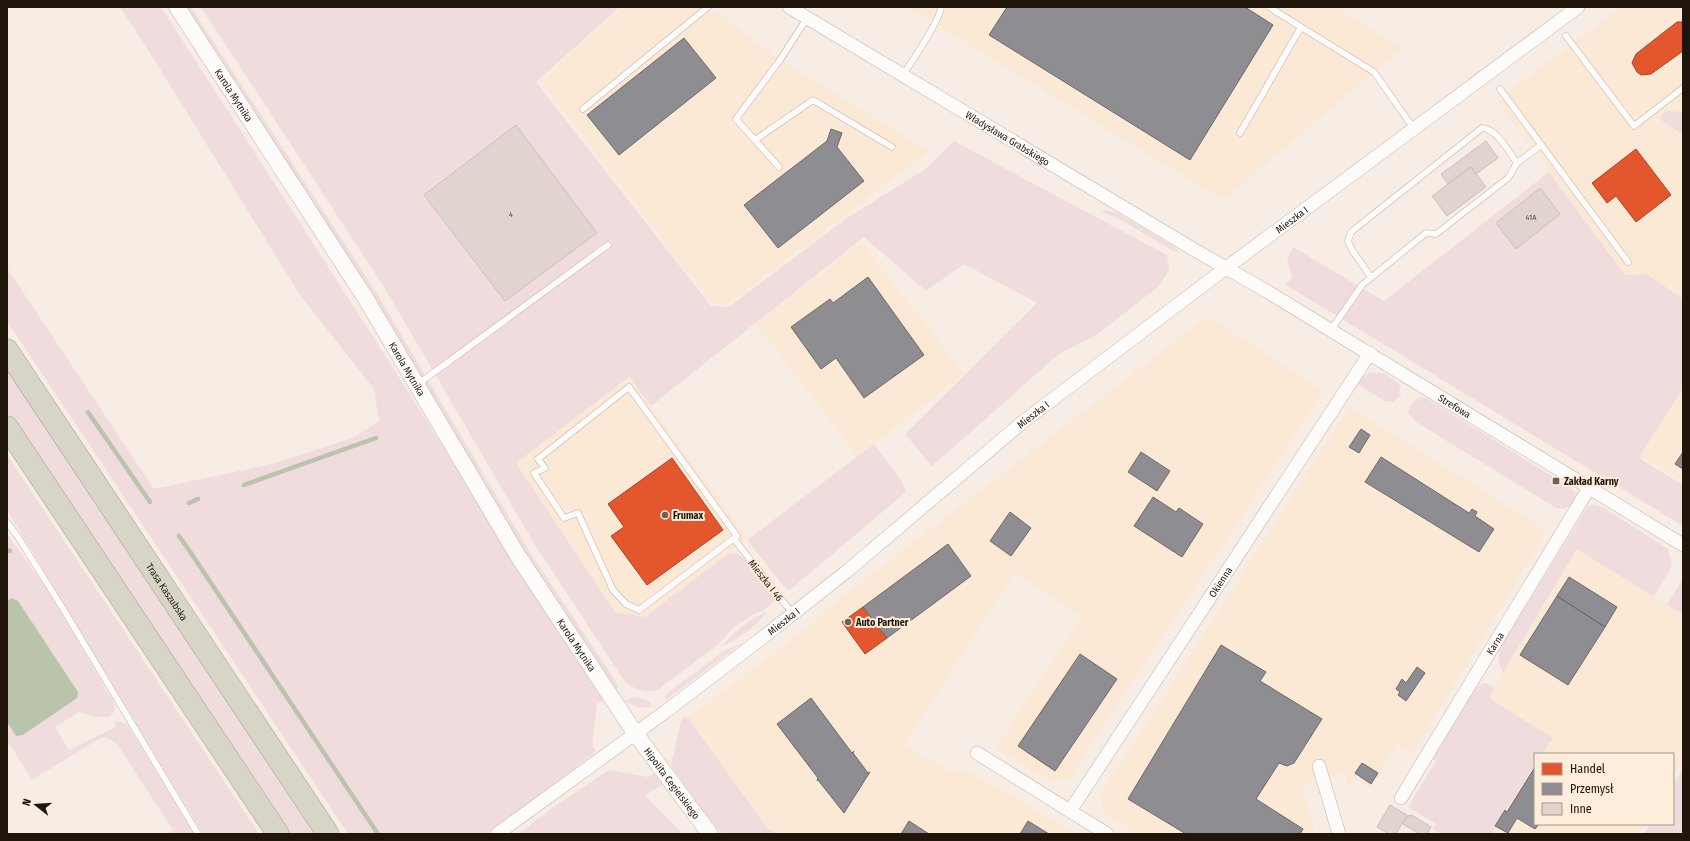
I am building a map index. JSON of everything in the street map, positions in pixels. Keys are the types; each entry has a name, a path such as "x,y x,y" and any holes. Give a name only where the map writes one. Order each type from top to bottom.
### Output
{"highway":[{"name":"Trasa Kaszubska","path":"7,350 328,834"},
{"path":"7,427 278,834"}],"street":[{"name":"Karola Mytnika","path":"177,7 366,299 518,556 635,732"},
{"name":"Władysława Grabskiego","path":"789,7 1226,268"},
{"name":"Mieszka I","path":"497,834 793,614 846,572 1024,421 1226,268 1578,7"},
{"name":"Strefowa","path":"1226,268 1370,353 1683,545"},
{"name":"Okienna","path":"1070,811 1370,353"},
{"name":"Karna","path":"1401,798 1589,488"},
{"name":"Hipolita Cegielskiego","path":"635,732 710,834"},
{"path":"977,753 1107,834"},
{"path":"1319,766 1340,834"}],"lane":[{"path":"584,109 708,7"},
{"path":"903,76 934,24 941,7"},
{"path":"1269,7 1374,72 1414,129"},
{"path":"779,167 736,119 780,60 807,18"},
{"path":"1240,133 1301,27"},
{"path":"1566,36 1634,126 1683,88"},
{"path":"1500,89 1628,262"},
{"path":"755,140 813,100 892,147"},
{"path":"1371,277 1352,250 1348,240 1351,232 1482,128 1488,128 1495,134 1517,163"},
{"path":"1332,330 1362,285 1371,277 1426,233 1436,234 1508,178 1517,163 1541,145"},
{"path":"417,385 608,245"},
{"name":"Mieszka I 46","path":"629,387 737,536 734,539 639,610 626,604 613,590 578,513 564,518 534,473 544,468 538,459 629,387"},
{"path":"7,522 58,601 198,834"},
{"name":"Mieszka I 46","path":"734,539 793,614"}],"shaded area":[{"path":"120,7 161,7 397,374 603,700 597,704 592,745 596,751 486,834 348,834 7,321 7,268 154,489 272,464 353,438 379,421 374,389 300,295"},
{"path":"186,7 191,7 376,292 528,549 618,685 616,691 525,553 372,293"},
{"path":"201,7 620,7 536,82 711,306 729,307 847,218 924,170 954,141 1167,255 1169,270 1158,287 1096,335 1059,354 932,466 905,434 1037,303 964,264 926,291 864,237 651,406 629,377 516,463 615,612 645,617 729,553 737,554 745,559 776,600 765,609 750,616 733,628 719,644 659,689 649,691 640,690 626,683 623,679 535,545 384,287"},
{"path":"622,7 710,7 774,56 929,151 727,305 710,302 540,81"},
{"path":"908,7 1336,7 1402,48 1223,200"},
{"path":"1622,7 1683,7 1683,299 1647,274 1625,275 1497,100"},
{"path":"1667,111 1683,112 1683,135 1661,120 1661,116"},
{"path":"1549,172 1625,275 1647,274 1683,299 1683,388 1639,456 1642,460 1683,485 1683,526 1286,285 1292,276 1287,260 1293,247 1384,301"},
{"path":"1107,210 1117,213 1173,246 1180,253 1173,251 1121,220 1101,211"},
{"path":"862,242 964,374 857,457 756,323"},
{"path":"1208,316 1323,392 1069,779 1052,782 996,748 1082,616 1015,572 904,745 952,773 966,770 993,787 995,785 1074,834 777,834 768,829 688,718 775,653 818,619 827,609"},
{"path":"7,365 319,834 287,834 7,411"},
{"path":"1371,372 1385,374 1399,384 1401,395 1393,402 1385,401 1358,385 1362,377"},
{"path":"629,377 749,538 645,617 615,612 516,463"},
{"path":"1683,388 1683,482 1640,456"},
{"path":"1421,397 1426,398 1568,486 1576,493 1573,504 1564,509 1556,508 1416,422 1408,413 1413,403"},
{"path":"1350,407 1547,531 1412,754 1397,744 1371,788 1354,777 1349,785 1344,773 1302,784 1315,834 1138,834 1104,813 1100,796"},
{"path":"874,444 902,481 906,492 790,590 786,589 747,540"},
{"path":"7,455 259,834 203,834 7,510"},
{"path":"1595,505 1604,508 1668,549 1672,566 1654,597 1577,549 1503,673 1499,659 1499,653 1502,645 1588,506"},
{"path":"7,536 12,537 10,539 25,558 52,598 114,703 115,711 109,717 96,717 79,712 55,727 69,750 116,727 114,723 117,721 127,724 194,834 166,834 173,830 117,744 110,739 102,737 32,780 7,740"},
{"path":"1577,549 1683,615 1683,758 1674,772 1674,753 1543,753 1552,738 1489,698"},
{"path":"1683,579 1683,615 1667,605"},
{"path":"12,598 18,601 78,692 77,698 23,735 16,736 7,722 7,601"},
{"path":"767,612 746,632 721,647 742,626"},
{"path":"743,642 666,700 665,695 724,651"},
{"path":"1483,683 1495,688 1489,698 1553,738 1543,753 1534,753 1534,767 1491,834 1441,834 1433,829 1436,824 1408,807 1436,761 1432,759 1475,688"},
{"path":"634,697 647,700 653,706 639,707 631,705 625,701"},
{"path":"682,717 688,718 768,829 777,834 722,834 697,803 671,765"},
{"path":"1534,767 1534,825 1642,825 1637,834 1491,834"},
{"path":"1683,769 1683,834 1644,834 1649,825 1674,825 1674,783"},
{"path":"609,770 648,777 654,773 663,784 645,795 683,834 518,834 551,809"}],"building: Handel":[{"path":"1677,22 1683,22 1683,51 1651,74 1641,75 1637,72 1632,63 1636,54"},
{"path":"1636,149 1671,195 1636,222 1616,196 1607,203 1592,183"},
{"name":"Frumax","path":"672,458 723,530 647,585 611,536 624,527 608,504"},
{"path":"863,607 887,638 865,654 842,622"}],"building: Przemysł":[{"path":"1007,7 1245,7 1273,25 1190,160 989,35"},
{"path":"684,38 716,78 619,155 587,115"},
{"path":"831,129 842,133 837,147 864,181 778,248 744,205 827,141"},
{"path":"868,277 924,355 864,398 836,358 821,369 791,327 830,299 833,303"},
{"path":"1361,429 1370,435 1359,453 1349,447"},
{"path":"1141,452 1170,471 1157,491 1128,472"},
{"path":"1683,452 1683,469 1675,464"},
{"path":"1381,457 1469,513 1472,509 1477,512 1475,516 1494,529 1479,552 1365,482"},
{"path":"1153,497 1176,512 1179,508 1203,524 1182,557 1134,526"},
{"path":"1010,512 1031,528 1011,556 990,541"},
{"path":"948,544 971,576 887,638 863,607"},
{"path":"1569,577 1617,607 1605,627 1557,596"},
{"path":"1557,596 1605,627 1568,685 1520,655"},
{"path":"1221,645 1266,672 1260,681 1322,719 1294,763 1287,766 1279,763 1256,799 1303,829 1300,834 1186,834 1128,799"},
{"path":"1080,654 1117,679 1055,771 1018,746"},
{"path":"1417,667 1425,673 1406,701 1398,695 1400,692 1396,689 1402,679 1406,683"},
{"path":"811,698 852,753 854,751 853,753 868,773 870,772 844,813 818,780 817,781 818,778 777,724"},
{"path":"1362,763 1378,773 1371,784 1355,773"},
{"path":"1534,769 1534,825 1538,825 1535,829 1517,818 1508,833 1495,826 1505,810 1507,812"},
{"path":"909,821 929,834 901,834"},
{"path":"1028,821 1049,834 1020,834"}],"building: Inne":[{"path":"516,125 597,233 505,301 424,195"},
{"path":"1486,141 1498,158 1476,174 1471,167 1448,184 1441,174"},
{"path":"1471,167 1486,187 1447,216 1432,196"},
{"path":"1540,188 1560,214 1516,249 1496,223"},
{"path":"1390,805 1407,815 1396,834 1389,834 1377,827"},
{"path":"1412,815 1431,827 1427,834 1419,834 1403,824 1408,816"}],"waterway":[{"path":"88,412 150,502"},
{"path":"244,485 376,438"},
{"path":"189,503 198,499"},
{"path":"179,536 378,834"}],"place":[{"name":"Zakład Karny","path":"1556,481"},
{"name":"Frumax","path":"665,515"},
{"name":"Auto Partner","path":"848,622"}]}
